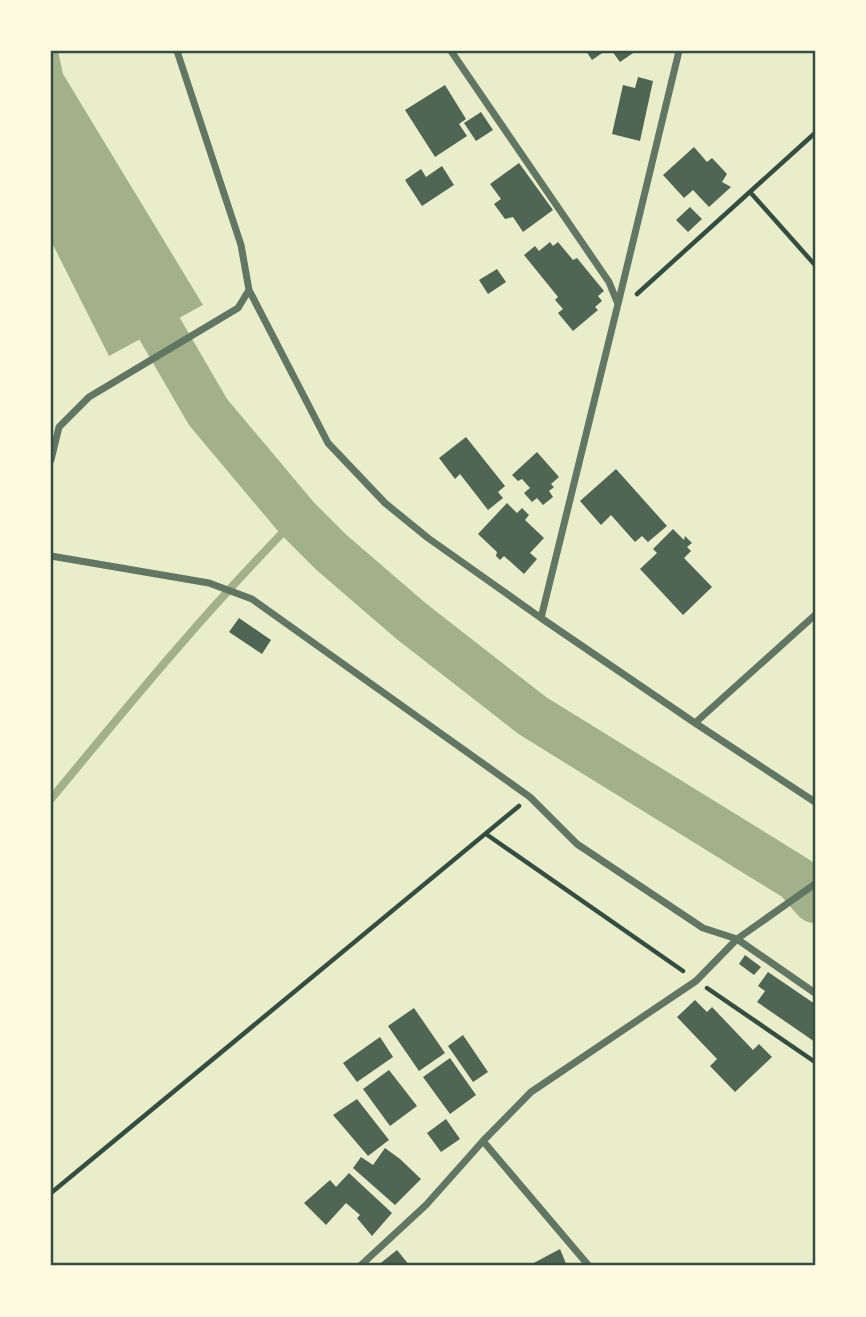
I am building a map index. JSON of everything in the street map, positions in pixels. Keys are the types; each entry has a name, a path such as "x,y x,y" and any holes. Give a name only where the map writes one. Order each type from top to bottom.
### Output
{"street":[{"path":"177,51 241,245 249,290 328,443 385,503 428,538 541,618 815,802"},
{"path":"451,51 609,282 618,304"},
{"path":"541,618 679,51"},
{"path":"51,460 59,427 89,397 238,308 249,290"},
{"path":"51,556 209,583 252,599 530,797 577,844 703,928 737,939 815,993"},
{"path":"695,723 815,615"},
{"path":"360,1266 426,1205 483,1140 531,1092 696,981 737,939 815,884"},
{"path":"483,1140 589,1266"}],"path":[{"path":"618,304 634,297 815,133"},
{"path":"750,192 815,265"},
{"path":"51,1193 530,797"},
{"path":"486,834 815,1062"}],"shaded area":[{"path":"51,51 58,51 63,74 203,305 109,356 51,241"}],"building":[{"path":"586,51 605,51 592,60"},
{"path":"612,51 636,51 620,62"},
{"path":"638,77 653,81 640,141 612,134 623,85 635,88"},
{"path":"445,85 466,119 459,124 467,136 435,157 405,110"},
{"path":"481,112 493,130 476,141 464,123"},
{"path":"694,147 707,162 712,158 727,174 722,182 731,187 709,207 693,190 684,198 663,175"},
{"path":"519,163 553,210 523,232 513,217 505,219 494,204 501,199 490,184"},
{"path":"442,166 454,185 422,206 405,180 421,169 426,177"},
{"path":"690,207 702,219 688,232 676,220"},
{"path":"550,242 553,246 558,242 573,260 577,258 604,291 598,296 602,301 595,307 598,310 573,331 558,313 563,309 555,300 558,297 524,255 535,246 539,251"},
{"path":"497,269 506,282 488,294 479,280"},
{"path":"466,437 505,486 498,492 503,498 488,510 460,474 455,479 439,458"},
{"path":"537,452 559,477 551,484 554,487 549,491 553,497 543,505 537,498 532,502 524,493 530,488 522,479 518,481 512,475"},
{"path":"616,469 667,526 648,542 642,536 635,542 611,515 601,525 580,501"},
{"path":"507,503 517,513 522,508 529,515 525,520 544,538 530,553 537,559 524,574 504,556 500,560 496,556 497,552 478,534"},
{"path":"673,529 684,540 685,536 692,543 687,547 691,551 684,558 712,587 683,615 640,569 657,553 653,549"},
{"path":"239,618 271,640 262,654 229,632"},
{"path":"745,955 761,967 754,975 739,964"},
{"path":"768,972 815,1004 815,1042 757,1002 765,991 758,986"},
{"path":"695,1000 707,1012 712,1007 753,1050 759,1044 772,1057 735,1092 710,1066 717,1059 677,1017"},
{"path":"414,1008 445,1053 419,1071 388,1026"},
{"path":"463,1035 488,1072 473,1082 448,1046"},
{"path":"380,1037 393,1057 357,1082 343,1063"},
{"path":"450,1058 476,1095 450,1114 423,1077"},
{"path":"389,1070 417,1106 390,1126 363,1089"},
{"path":"357,1099 389,1140 368,1156 333,1115"},
{"path":"446,1119 460,1139 441,1152 427,1133"},
{"path":"385,1148 421,1179 395,1205 353,1168 361,1157 373,1165"},
{"path":"349,1173 392,1213 372,1236 357,1218 360,1215 346,1203 326,1225 304,1203 330,1180 336,1187"},
{"path":"560,1249 567,1266 528,1266"},
{"path":"397,1250 410,1266 377,1266"}],"waterway":[{"path":"129,276 208,412 297,518 331,552 411,621 533,716 797,879 815,900"},
{"path":"51,799 201,621 297,518"}]}
